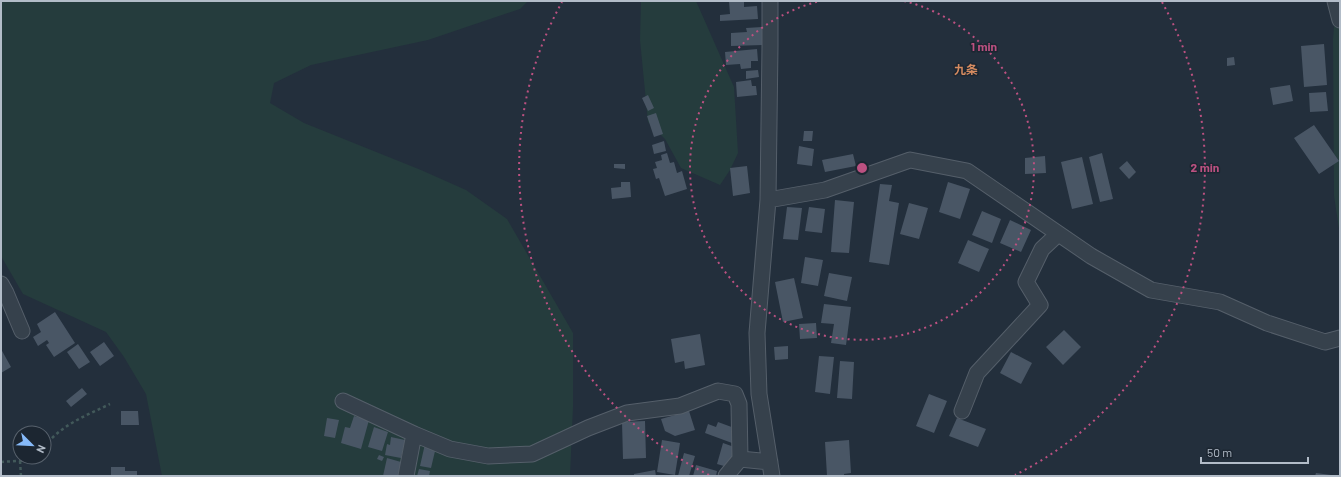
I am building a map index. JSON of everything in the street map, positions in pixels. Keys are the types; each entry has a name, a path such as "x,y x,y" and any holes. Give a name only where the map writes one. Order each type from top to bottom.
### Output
{"street":[{"path":"740,459 771,469 759,394 757,333 768,200 770,1"},
{"path":"1335,1 1340,20"},
{"path":"768,200 825,190 910,160 967,171 1090,256 1151,290 1220,302 1267,323 1325,342 1340,338"},
{"path":"962,411 977,373 1040,305 1026,282 1042,249 1058,234"},
{"path":"1,284 22,331"},
{"path":"343,401 450,449 488,456 532,454 588,428 627,413 680,406 718,391 735,394 739,404 740,459 726,476"},
{"path":"406,476 414,434"}],"path":[{"path":"52,436 70,423 110,404"},
{"path":"1,462 12,461"},
{"path":"20,465 21,476"}],"green space":[{"path":"1,1 528,1 520,9 428,40 311,65 274,83 270,103 304,123 421,170 466,190 507,219 573,333 573,407 570,476 162,476 146,394 124,357 106,332 23,294 1,256"},
{"path":"641,1 696,1 734,87 738,153 730,170 720,185 681,168 665,139 648,122 640,40"},
{"path":"1336,1 1340,1 1340,235 1334,196 1333,39"}],"building":[{"path":"729,1 744,1 744,7 757,6 758,19 720,21 720,15 730,14"},
{"path":"762,27 763,45 731,46 731,33 747,32 746,28"},
{"path":"1324,44 1327,85 1304,87 1301,46"},
{"path":"757,49 758,61 751,61 751,68 741,69 740,64 726,65 725,52"},
{"path":"1234,57 1235,65 1227,66 1227,58"},
{"path":"758,70 759,77 746,79 746,71"},
{"path":"751,80 752,86 756,86 757,95 737,97 736,82"},
{"path":"1290,85 1293,101 1273,105 1270,88"},
{"path":"1326,92 1328,111 1310,112 1309,93"},
{"path":"648,95 654,108 648,111 642,98"},
{"path":"656,113 663,134 654,137 647,116"},
{"path":"1314,125 1339,161 1319,174 1294,138"},
{"path":"804,131 813,131 812,141 803,141"},
{"path":"664,141 666,151 654,154 652,145"},
{"path":"799,146 814,149 812,166 797,164"},
{"path":"667,153 670,163 674,162 677,173 682,171 687,189 665,196 659,178 656,179 653,169 657,168 655,162 662,160 661,155"},
{"path":"1102,153 1113,199 1100,202 1089,157"},
{"path":"853,154 856,166 825,172 822,160"},
{"path":"1045,156 1046,173 1025,174 1025,158"},
{"path":"1082,157 1093,204 1072,209 1061,162"},
{"path":"1127,161 1136,172 1129,179 1119,168"},
{"path":"614,164 625,164 625,169 614,168"},
{"path":"747,166 750,193 733,196 730,168"},
{"path":"621,182 630,182 631,197 612,199 611,188 621,187"},
{"path":"948,182 970,189 960,219 939,212"},
{"path":"880,184 892,185 889,201 899,203 889,265 869,262"},
{"path":"835,200 854,202 849,253 831,252"},
{"path":"909,203 928,208 919,239 900,234"},
{"path":"787,207 802,208 798,240 783,239"},
{"path":"809,207 825,209 822,233 805,231"},
{"path":"982,211 1001,219 992,243 972,235"},
{"path":"1010,220 1031,230 1021,252 1000,243"},
{"path":"968,240 989,249 979,272 958,263"},
{"path":"805,257 823,260 818,286 801,283"},
{"path":"829,273 852,277 847,301 824,296"},
{"path":"794,278 803,318 783,322 775,282"},
{"path":"824,304 851,307 846,345 831,343 834,324 821,323"},
{"path":"55,312 75,343 54,357 46,345 49,343 47,340 38,346 33,337 41,332 37,324"},
{"path":"816,323 817,338 800,339 799,324"},
{"path":"1064,330 1081,347 1063,365 1046,347"},
{"path":"700,334 705,365 685,369 684,361 675,363 671,339"},
{"path":"104,342 114,356 100,366 90,352"},
{"path":"78,344 90,362 79,369 67,352"},
{"path":"788,346 788,359 775,360 774,347"},
{"path":"1,349 11,367 1,373"},
{"path":"1011,352 1032,363 1021,384 1000,373"},
{"path":"819,356 834,357 830,394 815,392"},
{"path":"840,361 854,362 852,399 837,398"},
{"path":"82,388 87,394 71,407 66,401"},
{"path":"929,394 947,401 934,433 916,426"},
{"path":"121,411 138,411 139,425 121,425"},
{"path":"689,411 695,430 675,436 665,431 661,419"},
{"path":"354,416 369,420 361,449 341,443 345,427 350,428"},
{"path":"327,418 339,420 335,438 324,436"},
{"path":"957,418 986,429 978,447 949,436"},
{"path":"645,421 646,458 623,459 622,422"},
{"path":"718,422 737,429 732,443 705,433 708,424 716,427"},
{"path":"374,427 388,432 382,451 368,447"},
{"path":"391,437 405,440 401,458 385,455 387,444 390,445"},
{"path":"662,440 680,443 675,475 657,472"},
{"path":"849,440 851,473 844,474 844,476 827,476 825,442"},
{"path":"723,443 737,448 731,468 717,464"},
{"path":"425,444 436,447 431,468 420,466"},
{"path":"684,453 695,456 689,476 678,476"},
{"path":"379,455 384,457 382,461 377,459"},
{"path":"387,458 401,462 398,476 383,476"},
{"path":"696,465 717,471 716,476 693,476"},
{"path":"111,467 125,467 125,471 137,471 137,476 111,476"},
{"path":"419,469 430,471 429,476 417,476"},
{"path":"655,470 656,476 634,476 634,474"},
{"path":"1316,473 1331,475 1331,476 1315,476"}],"district":[{"name":"九条","path":"966,69"}]}
